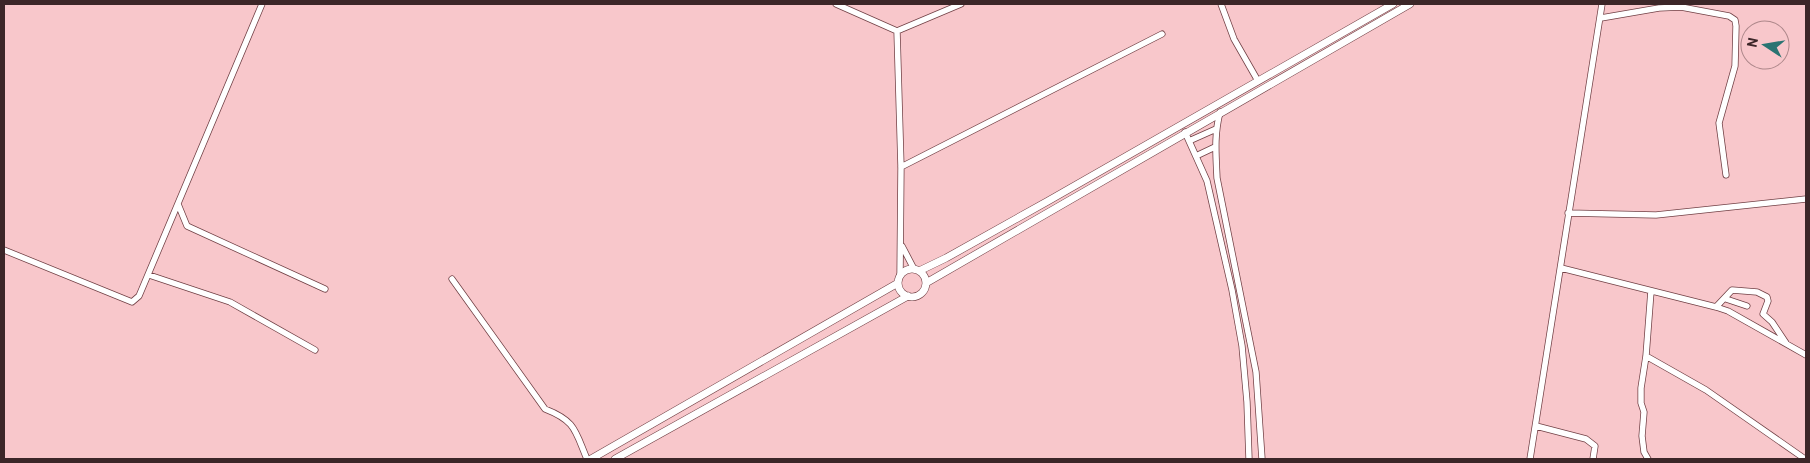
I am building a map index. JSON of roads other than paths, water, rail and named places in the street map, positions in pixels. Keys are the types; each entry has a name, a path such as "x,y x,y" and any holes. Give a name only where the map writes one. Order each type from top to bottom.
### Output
{"street":[{"path":"4,250 132,302 139,296 262,4"},
{"path":"836,4 897,32 961,4"},
{"path":"1221,4 1234,39 1258,81"},
{"path":"452,279 545,409 561,415 572,426 589,459 899,279 906,270 917,270 954,253 1393,4"},
{"path":"615,459 908,296 915,296 922,292 926,283 1410,4"},
{"path":"1530,459 1602,4"},
{"path":"1601,18 1659,8 1682,7 1729,16 1735,20 1735,66 1719,123 1726,175"},
{"path":"897,32 902,167 899,279 902,292 908,296"},
{"path":"902,167 1162,34"},
{"path":"1220,112 1216,129 1215,148 1217,178 1256,372 1262,459"},
{"path":"1189,142 1216,129"},
{"path":"1185,132 1207,181 1232,290 1242,346 1248,402 1249,459"},
{"path":"1196,156 1215,148"},
{"path":"1568,214 1656,215 1806,199"},
{"path":"178,204 187,226 325,289"},
{"path":"901,244 917,270 925,278 926,283"},
{"path":"1561,268 1716,306 1806,355"},
{"path":"149,275 230,302 315,350"},
{"path":"1648,459 1644,452 1642,436 1644,412 1641,403 1641,388 1646,356 1651,290"},
{"path":"1716,306 1726,299 1732,290 1757,292 1767,297 1768,302 1763,314 1772,322 1788,345"},
{"path":"1726,299 1747,306"},
{"path":"1646,356 1706,390 1805,459"},
{"path":"1536,426 1586,439 1595,446 1592,459"}]}
